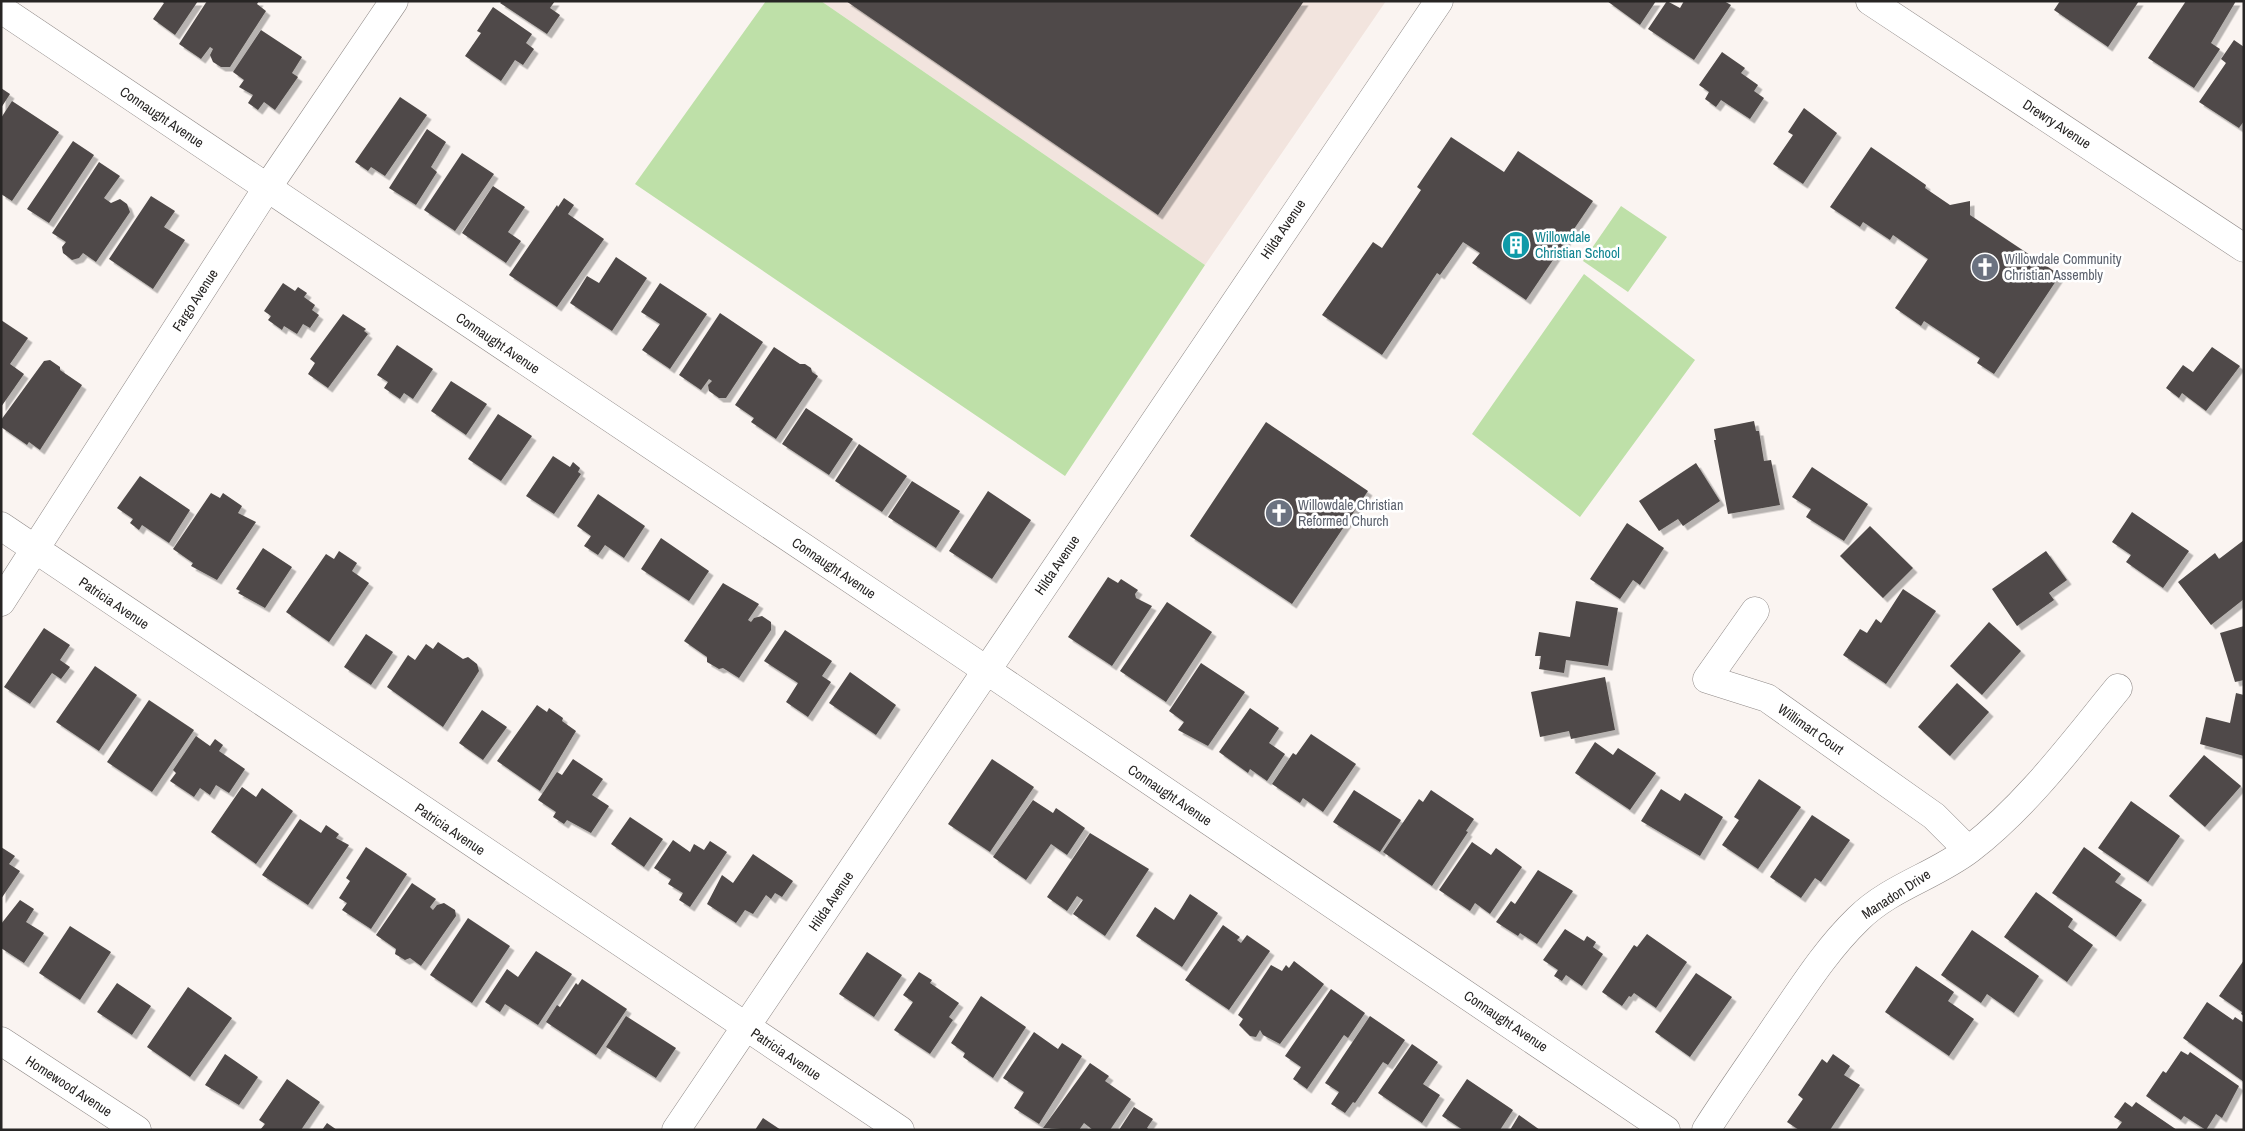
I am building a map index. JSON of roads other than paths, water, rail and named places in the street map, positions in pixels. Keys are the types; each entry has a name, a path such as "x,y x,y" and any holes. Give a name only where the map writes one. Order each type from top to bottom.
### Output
{"street":[{"name":"Fargo Avenue","path":"1,602 267,188 394,1"},
{"name":"Hilda Avenue","path":"676,1130 987,671 1202,348 1439,1"},
{"name":"Drewry Avenue","path":"1870,1 2244,248"},
{"name":"Connaught Avenue","path":"1,9 987,671 1666,1130"},
{"name":"Patricia Avenue","path":"1,526 900,1130"},
{"name":"Willimart Court","path":"1755,611 1707,679 1767,698 1934,816 1968,850"},
{"name":"Manadon Drive","path":"1706,1130 1810,975 1840,937 1860,917 1897,890 1968,850 2003,821 2036,786 2118,688"},
{"name":"Homewood Avenue","path":"1,1041 137,1130"}],"place":[{"name":"Willowdale Christian School","path":"1516,245"},
{"name":"Willowdale Community Christian Assembly","path":"1985,267"},
{"name":"Willowdale Christian Reformed Church","path":"1279,513"}]}
